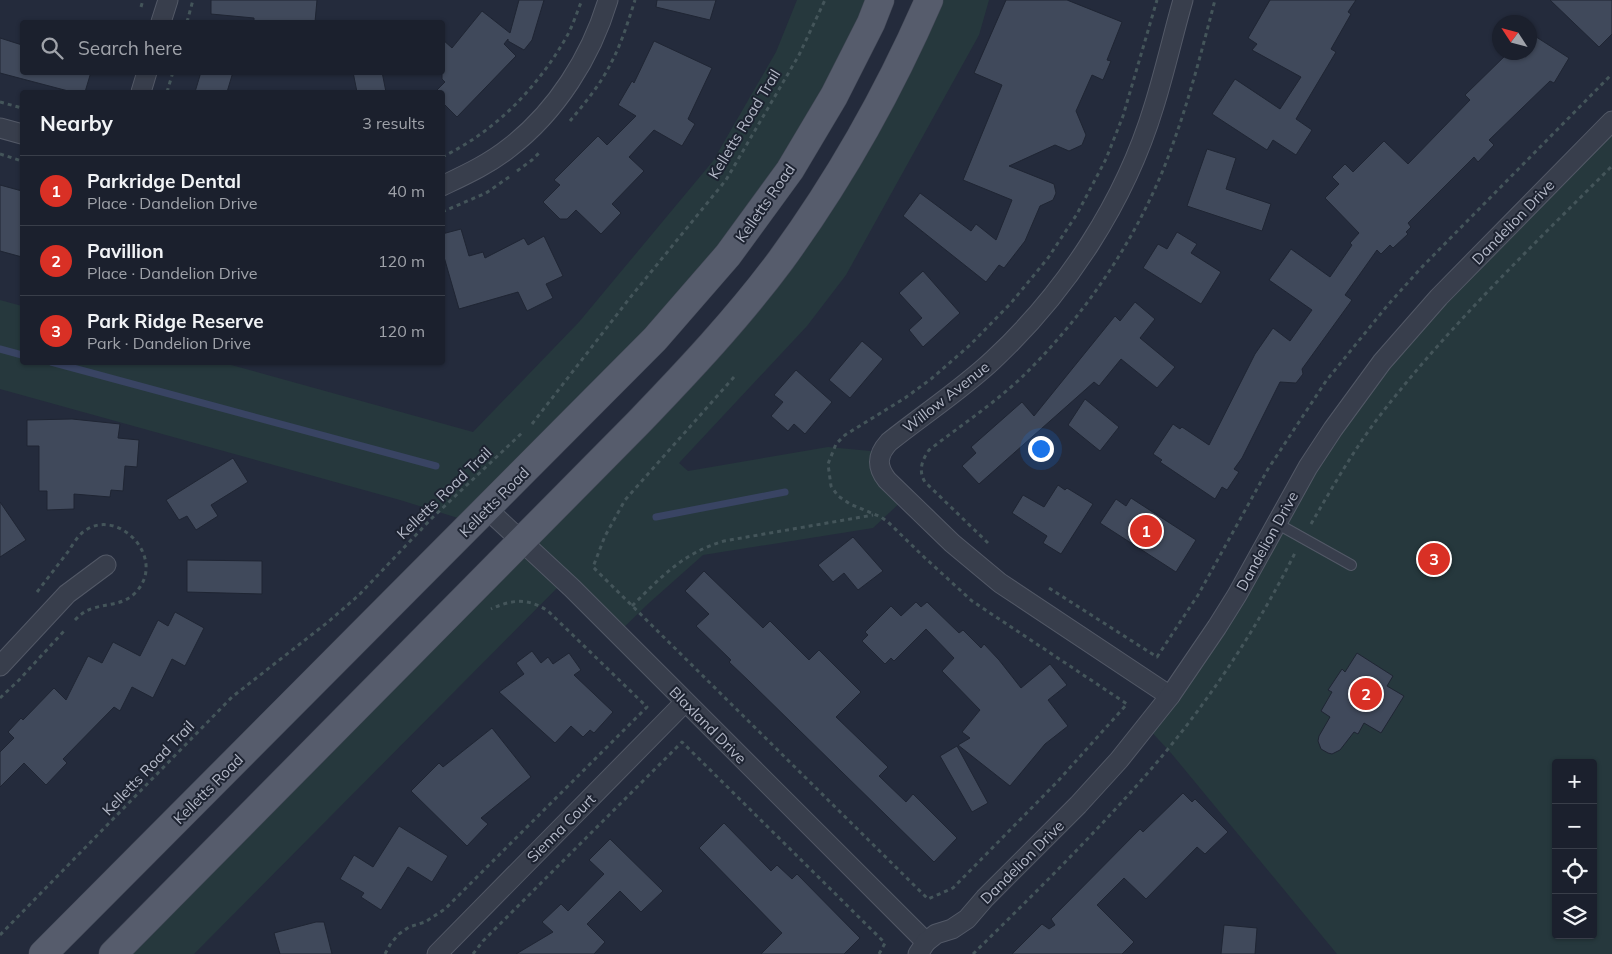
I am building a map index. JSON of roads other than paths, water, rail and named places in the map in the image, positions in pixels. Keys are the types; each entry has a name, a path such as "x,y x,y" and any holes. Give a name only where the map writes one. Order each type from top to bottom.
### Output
{"main road":[{"name":"Kelletts Road","path":"43,954 655,339 728,255 790,170 834,96 871,23 880,0"},
{"path":"113,954 638,423 721,334 780,261 838,175 870,122 904,58 929,0"}],"street":[{"path":"162,20 168,0"},
{"path":"445,184 486,164 502,153 534,125 576,73 592,41 608,0"},
{"name":"Willow Avenue","path":"1170,696 1037,609 974,563 887,480 879,467 878,459 880,452 889,442 976,376 1013,341 1038,314 1080,258 1118,194 1138,150 1154,106 1183,0"},
{"path":"142,90 146,75"},
{"name":"Dandelion Drive","path":"922,948 936,934 952,929 967,919 985,898 1101,781 1170,696 1237,595 1308,467 1376,370 1439,297 1612,121"},
{"path":"0,128 20,133"},
{"name":"Blaxland Drive","path":"487,509 572,588 685,702 922,948"},
{"path":"0,666 68,594 106,565"},
{"name":"Sienna Court","path":"437,954 685,702"}],"lane":[{"path":"1276,523 1351,565"}],"waterway":[{"path":"0,349 20,354"},
{"path":"62,365 436,466"},
{"path":"656,517 785,492"}],"place":[{"name":"Parkridge Dental","path":"1146,531"},
{"name":"Park Ridge Reserve","path":"1434,559"},
{"name":"Pavillion","path":"1366,694"}]}
